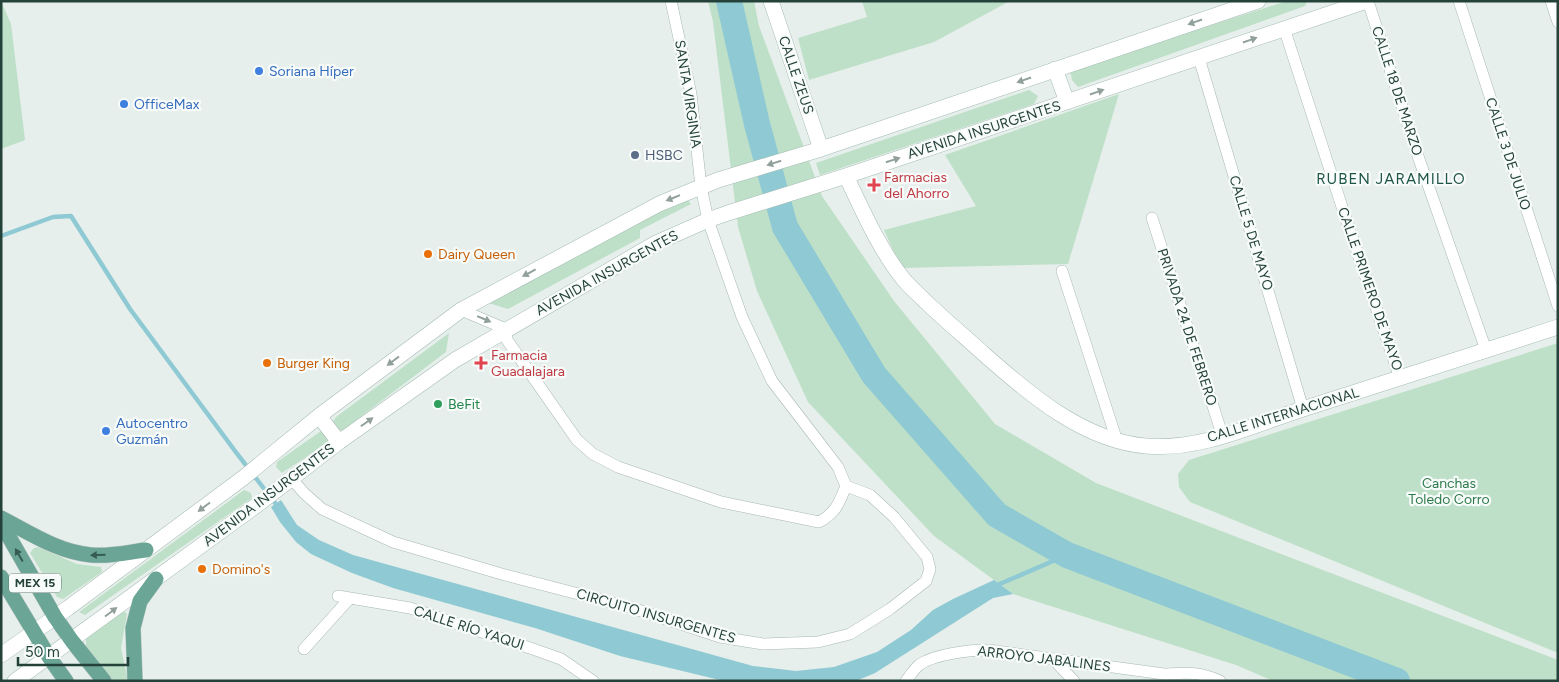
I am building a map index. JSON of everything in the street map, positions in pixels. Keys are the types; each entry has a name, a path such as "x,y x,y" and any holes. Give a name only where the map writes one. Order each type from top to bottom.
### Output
{"main road":[{"name":"CALLE ZEUS","path":"771,1 821,149"},
{"path":"1,655 243,478 319,416 461,310 659,204 718,180 821,149 1258,1"},
{"name":"AVENIDA INSURGENTES","path":"15,681 261,502 339,442 455,360 656,243 728,213 846,176 1199,58 1344,5 1368,1"},
{"path":"1055,69 1067,102"},
{"name":"CALLE INTERNACIONAL","path":"846,176 876,238 905,281 1022,388 1083,428 1117,441 1146,446 1179,445 1223,437 1558,327"},
{"path":"319,416 339,442"},
{"path":"1,518 40,540 74,553 93,556 146,550"},
{"name":"MEX 15","path":"1,523 55,617 104,681"},
{"name":"MEX 15","path":"1,577 49,657 66,681"},
{"path":"135,681 133,628 140,601 156,579"}],"street":[{"name":"SANTA VIRGINIA","path":"671,1 691,94 702,187"},
{"name":"CALLE 18 DE MARZO","path":"1368,1 1419,159 1486,350"},
{"name":"CALLE 3 DE JULIO","path":"1459,1 1558,306"},
{"path":"1551,1 1558,22"},
{"name":"CALLE PRIMERO DE MAYO","path":"1284,28 1400,378"},
{"name":"CALLE 5 DE MAYO","path":"1199,58 1304,409"},
{"path":"461,310 506,329 507,340 577,440 593,454 618,467 721,502 818,522 830,516 840,501 846,486 838,466 772,381 742,317 708,220 702,187"},
{"name":"PRIVADA 24 DE FEBRERO","path":"1152,218 1223,437"},
{"path":"1062,271 1117,441"},
{"name":"CIRCUITO INSURGENTES","path":"289,481 322,509 392,542 505,576 629,607 720,637 763,644 818,642 850,634 890,609 926,581 930,569 927,557 894,517 870,495 846,486"},
{"name":"CALLE RÍO YAQUI","path":"338,596 410,608 561,659 593,681"},
{"path":"304,649 350,598"},
{"name":"ARROYO JABALINES","path":"906,681 918,665 934,658 966,650 989,650 1053,658 1161,677 1188,673 1206,674 1220,681"},
{"path":"1053,658 1074,681"}],"green space":[{"path":"1,1 11,24 25,140 1,149"},
{"path":"708,1 754,1 759,26 822,196 894,301 995,424 1096,483 1558,660 1558,681 1273,681 1236,665 1013,594 934,536 808,402 757,291 738,227 713,22"},
{"path":"862,1 1010,1 934,42 809,80 798,38 867,17"},
{"path":"1287,1 1307,1 1305,6 1078,87 1072,80 1070,70"},
{"path":"1029,90 1038,96 1034,104 820,175 816,163"},
{"path":"1119,94 1068,264 901,268 884,230 976,206 945,155"},
{"path":"686,198 691,204 640,230 640,238 508,309 482,301"},
{"path":"449,333 446,352 343,430 339,430 332,423 336,417"},
{"name":"Canchas Toledo Corro","path":"1558,343 1558,653 1190,502 1179,487 1178,474 1189,460"},
{"path":"321,431 330,436 327,443 282,473 276,467 277,462"},
{"path":"244,490 251,493 252,498 85,615 79,612"},
{"path":"38,547 77,564 101,567 102,572 63,599 57,597 30,553 34,548"},
{"path":"124,611 127,614 121,648 128,681 113,681 86,647 86,639"}],"water":[{"path":"281,500 297,525 319,540 353,555 753,666 796,671 834,667 877,652 911,630 933,610 994,580 1013,594 993,598 875,673 856,681 724,681 620,656 535,628 393,588 352,573 311,554 296,542 271,507"}],"waterway":[{"path":"729,1 757,124 785,227 874,375 997,515 1067,555 1397,681"},
{"path":"1,236 53,217 71,216 130,309 279,508"},
{"path":"995,586 1067,555"}],"place":[{"name":"Soriana Híper","path":"259,71"},
{"name":"OfficeMax","path":"124,104"},
{"name":"HSBC","path":"635,155"},
{"name":"Farmacias del Ahorro","path":"874,185"},
{"name":"Dairy Queen","path":"428,254"},
{"name":"Burger King","path":"267,363"},
{"name":"Farmacia Guadalajara","path":"481,363"},
{"name":"BeFit","path":"438,404"},
{"name":"Autocentro Guzmán","path":"106,431"},
{"name":"Domino's","path":"202,569"}],"district":[{"name":"RUBEN JARAMILLO","path":"1391,179"}]}
